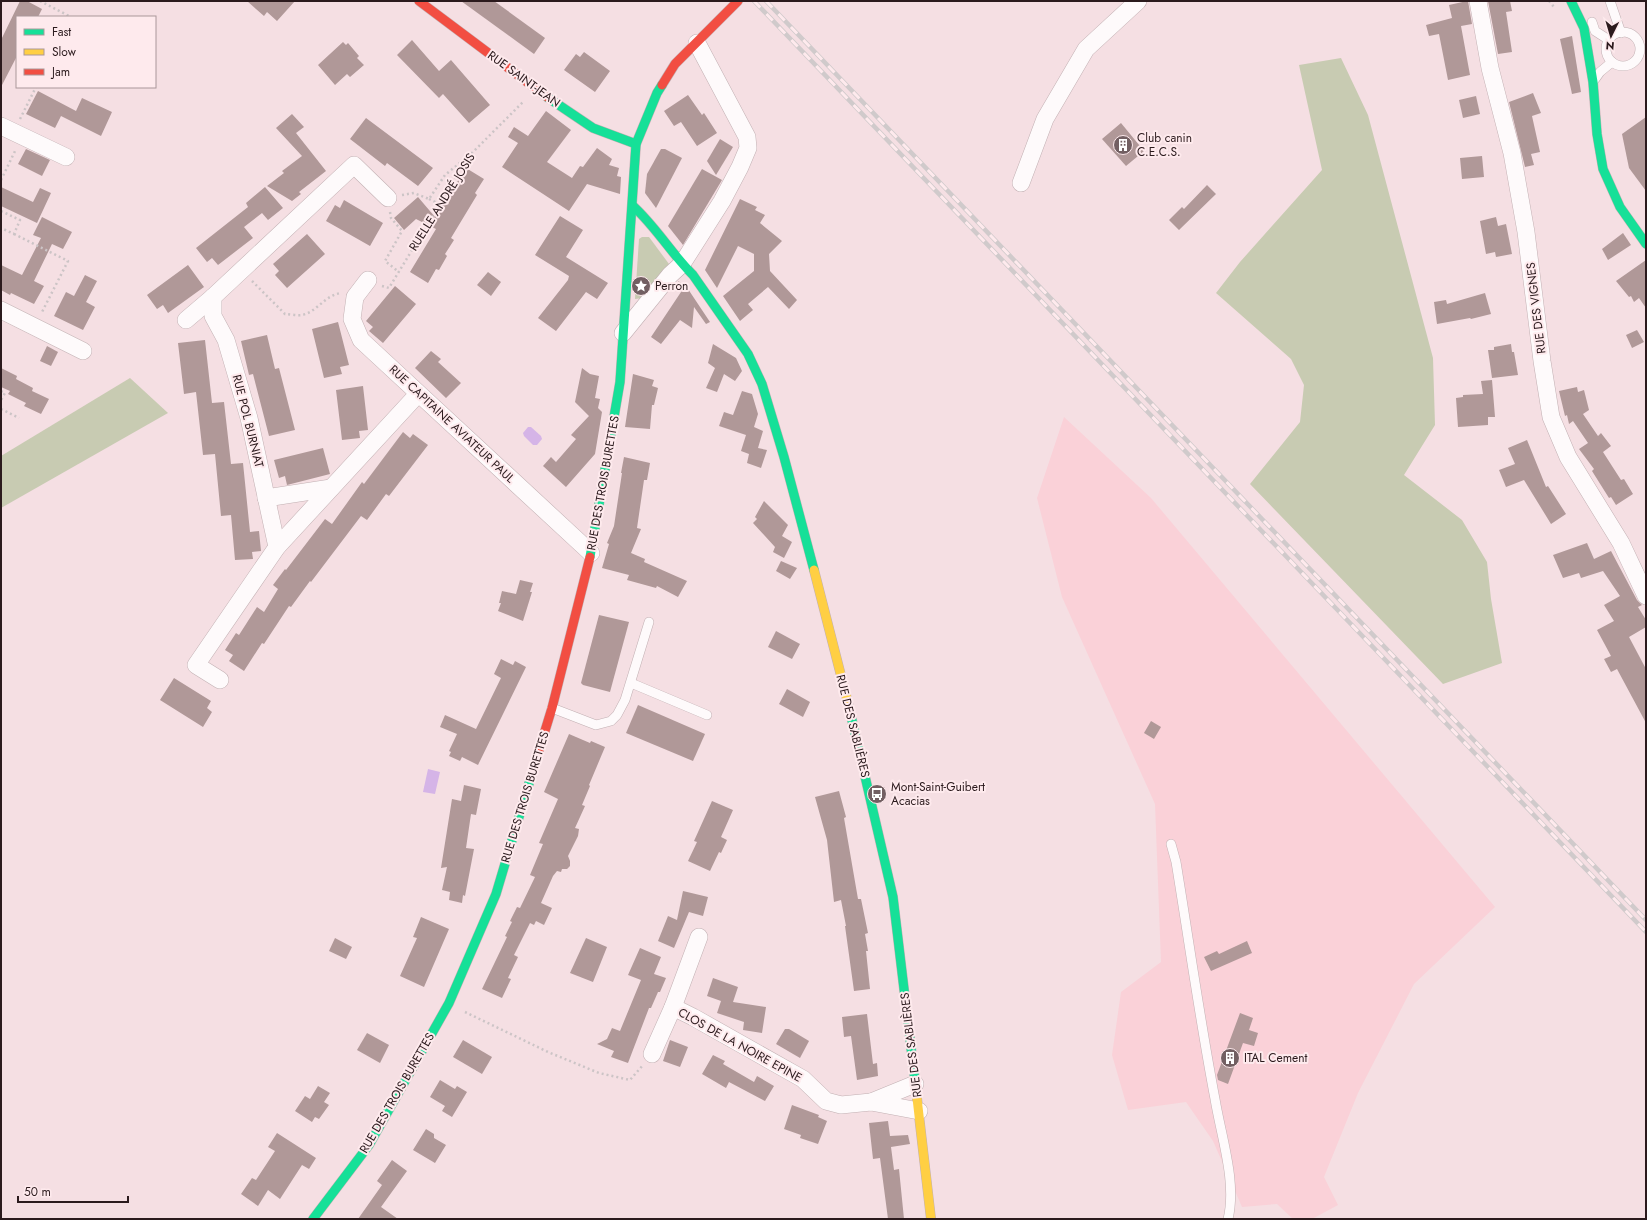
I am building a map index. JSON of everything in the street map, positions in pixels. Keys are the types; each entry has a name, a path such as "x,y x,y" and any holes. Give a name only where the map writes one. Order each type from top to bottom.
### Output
{"street":[{"name":"RUE SAINT-JEAN","path":"419,1 536,89 593,128 636,144"},
{"name":"RUE DES TROIS BURETTES","path":"313,1219 369,1144 449,1003 496,894 552,708 591,553 620,382 636,144 657,93 676,64 738,1"},
{"path":"1021,183 1045,119 1086,49 1138,1"},
{"name":"RUE DES VIGNES","path":"1478,1 1490,68 1512,153 1526,232 1542,361 1551,417 1568,457 1621,543 1646,596"},
{"path":"1571,1 1584,28 1593,82 1597,134 1603,169 1620,207 1646,244"},
{"path":"623,333 670,275 682,264 722,201 748,148 747,137 700,38"},
{"path":"12,131 66,157"},
{"path":"186,320 242,271 354,164 388,198"},
{"name":"RUE DES SABLIÈRES","path":"633,206 644,216 682,264 693,275 748,354 762,384 784,457 848,702 893,897 931,1219"},
{"name":"RUE CAPITAINE AVIATEUR PAUL","path":"364,285 355,297 352,320 361,340 591,553"},
{"name":"RUE POL BURNIAT","path":"213,297 213,316 226,340 247,411 277,547"},
{"path":"1,310 83,351"},
{"path":"220,680 196,665 277,547 418,394"},
{"path":"266,498 331,488"},
{"name":"CLOS DE LA NOIRE EPINE","path":"652,1054 673,1007 699,937"},
{"name":"CLOS DE LA NOIRE EPINE","path":"673,1007 803,1079 826,1101 841,1106 871,1102 915,1084"},
{"name":"CLOS DE LA NOIRE EPINE","path":"871,1102 919,1111"}],"lane":[{"path":"1610,1 1621,32"},
{"path":"1578,16 1588,13 1595,32 1609,40"},
{"path":"1621,32 1632,35 1643,46 1632,63 1622,66 1612,62 1606,54 1606,46 1609,40 1612,36 1621,32"},
{"path":"1593,82 1600,72 1612,62"},
{"path":"552,708 596,725 611,721 617,715 631,683 649,622"},
{"path":"631,683 708,715"},
{"path":"1171,844 1176,862 1230,1189 1228,1219"}],"path":[{"path":"40,1 69,16"},
{"path":"1,180 12,131 35,88"},
{"name":"RUELLE ANDRÉ JOSIS","path":"364,285 389,288 468,156 536,89"},
{"path":"429,199 445,175 468,156"},
{"path":"399,272 385,261 402,231 391,218 388,198 414,193 438,204"},
{"path":"1,211 20,220 14,234"},
{"path":"1,228 68,261 34,327"},
{"path":"242,271 285,314 302,315 318,306 332,294 364,285"},
{"path":"1,391 5,393 1,400"},
{"path":"1,409 20,418"},
{"path":"449,1003 548,1052 599,1073 630,1080 652,1054"}],"shaded area":[{"path":"1064,417 1151,498 1495,907 1414,984 1358,1093 1324,1177 1338,1205 1312,1219 1293,1219 1277,1204 1242,1207 1213,1141 1186,1102 1128,1110 1112,1055 1121,992 1161,962 1155,804 1062,597 1037,498"},
{"path":"528,427 531,427 541,436 542,439 537,445 533,445 524,436 523,433"},
{"path":"428,769 440,772 435,794 423,792"}],"green space":[{"path":"1341,58 1368,115 1433,358 1435,425 1404,475 1462,520 1487,562 1491,599 1502,663 1443,684 1250,484 1300,422 1304,385 1291,359 1216,293 1240,262 1322,170 1299,65"},
{"path":"642,237 649,237 669,264 643,298 635,299 639,239"},
{"path":"130,378 168,413 1,508 1,456"}],"building":[{"path":"20,1 27,1 42,9 38,16 16,16 16,58 1,87 1,40"},
{"path":"247,1 295,1 277,21 267,12 264,16"},
{"path":"461,1 494,1 545,38 534,54"},
{"path":"1468,1 1472,24 1461,26 1470,75 1448,80 1439,34 1429,36 1426,25 1452,18 1449,5"},
{"path":"1488,1 1510,1 1512,11 1506,12 1512,52 1498,54"},
{"path":"1572,36 1581,92 1572,94 1560,39"},
{"path":"412,40 439,71 451,60 490,105 469,123 443,94 439,98 397,55"},
{"path":"343,42 346,45 348,43 359,56 357,58 364,65 350,77 347,74 335,85 318,65"},
{"path":"584,52 610,71 595,92 564,70 576,54 580,57"},
{"path":"38,91 76,111 82,98 112,112 101,136 61,116 55,128 26,114"},
{"path":"1533,93 1541,113 1532,116 1540,152 1531,154 1534,165 1525,167 1509,102"},
{"path":"688,95 702,115 704,113 717,133 697,146 681,122 674,126 664,111"},
{"path":"1476,96 1480,114 1463,118 1459,100"},
{"path":"546,111 571,130 547,162 572,178 580,166 583,167 597,148 612,159 609,165 619,168 617,176 621,177 620,194 587,184 569,211 502,167 518,143 508,137 514,127 528,136"},
{"path":"292,114 304,127 296,133 326,171 299,192 301,194 292,201 267,186 284,173 282,171 302,156 276,128"},
{"path":"1646,117 1646,191 1629,168 1622,134"},
{"path":"366,118 433,168 418,186 387,163 385,166 350,139"},
{"name":"Club canin C.E.C.S.","path":"1121,123 1144,151 1126,166 1102,139"},
{"path":"720,139 733,147 716,175 707,161"},
{"path":"26,149 50,160 42,176 18,164"},
{"path":"661,149 665,149 682,158 656,208 645,193 647,174"},
{"path":"1482,156 1484,177 1462,179 1460,158"},
{"path":"466,168 484,179 475,193 477,195 451,238 454,240 445,254 447,256 439,270 436,269 428,283 410,272 436,229 416,219 404,230 394,218 418,197 435,217"},
{"path":"702,169 722,180 683,245 668,226"},
{"path":"1207,185 1216,194 1179,230 1169,220 1182,207 1184,209"},
{"path":"1,187 33,202 40,188 51,193 37,223 1,206"},
{"path":"265,187 283,208 268,220 262,213 244,227 253,238 218,265 212,258 207,262 196,248 248,207 246,203"},
{"path":"740,199 757,207 755,210 765,215 760,223 782,241 769,254 770,271 797,300 789,309 768,287 748,304 753,310 740,321 723,296 754,271 754,254 738,246 717,288 705,270"},
{"path":"344,200 383,223 370,246 326,221 335,205 340,208"},
{"path":"560,216 583,230 566,257 608,283 597,299 586,292 556,331 538,318 568,280 569,276 535,255"},
{"path":"42,217 72,232 63,249 52,244 34,281 44,286 34,304 1,290 1,265 22,275 41,238 33,235"},
{"path":"1496,217 1498,226 1506,224 1512,254 1496,257 1495,252 1486,254 1480,221"},
{"path":"1623,233 1631,245 1608,260 1602,249"},
{"path":"307,234 325,254 287,288 275,275 279,271 273,264"},
{"path":"1646,260 1646,308 1639,298 1634,302 1631,296 1629,297 1616,281"},
{"path":"188,265 204,287 168,313 163,305 157,309 147,295"},
{"path":"488,272 501,282 491,296 477,285"},
{"path":"85,275 97,281 86,302 95,307 83,330 54,316 66,292 74,296"},
{"path":"678,281 686,286 710,322 706,324 694,307 692,328 680,320 661,344 651,337 683,289"},
{"path":"395,286 416,304 383,343 369,331 373,327 366,321"},
{"path":"1485,293 1491,314 1471,319 1437,324 1434,302 1446,300 1447,304"},
{"path":"338,322 349,365 340,367 342,374 324,378 312,329"},
{"path":"1637,330 1644,342 1632,348 1626,335"},
{"path":"267,335 275,369 279,368 295,430 269,436 253,374 249,375 241,341"},
{"path":"205,340 212,403 224,402 231,464 243,463 250,532 259,531 261,551 252,552 253,559 235,560 231,515 221,516 215,454 203,455 196,392 184,394 178,343"},
{"path":"713,344 736,358 742,371 735,381 724,374 717,392 706,388 715,368 708,363"},
{"path":"1511,344 1518,375 1492,378 1488,350 1494,350 1494,347"},
{"path":"47,346 58,352 51,366 40,361"},
{"path":"431,351 441,359 438,362 461,383 446,398 415,368"},
{"path":"1,368 17,376 16,379 33,388 32,391 49,399 41,414 24,406 26,403 8,394 10,391 1,387"},
{"path":"582,368 590,374 599,376 595,398 600,399 598,408 602,412 595,454 566,487 543,466 551,457 556,462 576,439 571,435 589,416 575,402"},
{"path":"633,374 654,380 652,386 658,388 654,405 652,405 650,429 625,427"},
{"path":"1492,380 1495,417 1488,417 1488,425 1458,427 1456,398 1463,397 1463,395 1483,394 1481,381"},
{"path":"363,386 368,430 359,431 360,438 342,440 336,390"},
{"path":"1577,387 1578,392 1584,390 1589,410 1583,414 1598,436 1601,433 1611,446 1603,452 1621,480 1624,479 1633,494 1616,505 1611,497 1609,498 1592,471 1594,469 1579,449 1588,443 1573,421 1569,424 1567,415 1565,416 1559,391"},
{"path":"742,391 752,394 758,414 754,427 763,431 758,448 767,450 761,468 747,463 749,454 741,451 746,435 719,426 724,412 733,415"},
{"path":"403,432 410,438 413,434 428,445 389,496 386,494 367,520 361,516 291,607 289,606 244,671 229,661 233,655 225,650 236,633 239,635 257,607 264,612 278,589 273,585 285,569 286,570 325,519 332,524 362,482 364,484"},
{"path":"1527,440 1546,487 1548,486 1566,514 1551,524 1524,480 1506,487 1499,470 1515,464 1508,448"},
{"path":"323,448 330,474 287,485 285,476 279,478 274,460"},
{"path":"624,457 650,463 647,480 644,480 637,528 641,529 631,553 645,559 644,562 687,581 678,597 657,586 656,588 627,580 629,575 602,568 609,544 607,543 614,526"},
{"path":"764,501 788,525 782,536 792,542 784,558 773,552 775,547 753,523 757,519 755,517"},
{"path":"1587,543 1594,559 1611,551 1637,600 1642,605 1638,607 1646,620 1646,627 1629,637 1646,669 1646,723 1617,669 1611,672 1604,659 1611,656 1597,630 1614,621 1604,605 1620,596 1603,571 1581,578 1579,573 1563,578 1553,555"},
{"path":"781,561 797,568 790,579 776,571"},
{"path":"520,580 533,583 530,592 532,592 523,621 498,611 501,603 499,603 502,591 516,594"},
{"path":"599,615 629,622 610,692 583,685 581,683"},
{"path":"776,631 800,644 792,659 768,647"},
{"path":"501,659 513,665 515,661 526,667 478,765 462,757 460,761 449,756 451,752 449,751 457,734 440,727 445,715 476,729 501,678 494,674"},
{"path":"174,678 211,701 207,708 212,712 203,727 160,700"},
{"path":"787,689 810,702 803,717 779,704"},
{"path":"638,705 705,734 693,761 626,733"},
{"path":"1151,721 1161,727 1154,739 1144,733"},
{"path":"569,734 590,743 591,741 605,747 589,785 590,786 582,805 585,806 575,828 579,829 578,836 568,856 570,866 567,869 562,869 561,872 557,871 553,876 541,903 552,908 544,925 536,921 534,925 530,923 514,955 518,957 508,978 511,979 502,998 482,989 507,937 505,936 512,922 510,921 517,907 520,908 535,877 530,875 543,844 539,843 558,799 544,792"},
{"path":"464,785 481,789 476,815 471,814 466,848 474,849 465,896 463,895 462,903 449,900 450,892 442,890 447,867 441,868 452,799 461,801"},
{"path":"839,791 846,817 844,818 858,899 861,899 868,933 865,934 868,951 866,951 870,989 854,991 846,926 841,900 834,902 827,840 815,797"},
{"path":"712,801 733,810 721,837 727,840 721,853 719,852 710,871 688,861 697,842 694,841"},
{"path":"683,891 708,897 703,916 689,912 674,948 658,941 668,916 677,920"},
{"path":"421,917 449,929 424,987 400,976 417,938 413,937"},
{"path":"335,938 352,947 346,959 329,951"},
{"path":"586,938 607,947 593,982 570,973"},
{"path":"1247,941 1252,953 1211,971 1204,957 1217,951 1219,954"},
{"path":"640,948 661,957 654,974 666,978 651,1008 649,1008 628,1063 611,1057 614,1051 597,1044 607,1039 612,1028 620,1031 641,980 628,975"},
{"path":"713,978 738,987 733,1002 766,1007 762,1033 743,1030 744,1022 717,1013 721,1001 707,996"},
{"path":"1240,1013 1253,1018 1249,1030 1258,1033 1254,1046 1243,1043 1228,1084 1218,1080 1217,1075"},
{"path":"867,1014 873,1064 877,1063 878,1076 857,1080 851,1036 844,1037 842,1017"},
{"path":"785,1029 789,1029 809,1041 800,1058 776,1044"},
{"path":"367,1033 389,1045 380,1063 357,1050"},
{"path":"463,1040 492,1057 482,1074 453,1057"},
{"path":"670,1040 688,1047 680,1067 663,1061"},
{"path":"713,1055 725,1061 723,1064 754,1082 757,1076 774,1086 765,1101 729,1082 726,1088 702,1074"},
{"path":"440,1080 455,1089 457,1086 467,1092 452,1117 442,1111 445,1106 430,1097"},
{"path":"318,1086 330,1093 324,1102 329,1105 319,1119 315,1117 312,1122 295,1111 305,1096 310,1099"},
{"path":"792,1105 819,1115 818,1117 827,1121 818,1144 800,1138 801,1135 784,1129"},
{"path":"888,1121 890,1136 908,1135 910,1144 891,1147 894,1170 899,1169 904,1219 888,1219 880,1158 873,1159 869,1123"},
{"path":"426,1129 434,1134 434,1138 446,1145 435,1163 413,1150"},
{"path":"277,1133 316,1158 309,1169 302,1165 280,1199 268,1190 258,1206 241,1194 252,1178 256,1180 275,1151 268,1147"},
{"path":"392,1160 407,1171 381,1207 398,1219 358,1219 382,1185 377,1181"}],"railway":[{"path":"754,1 1646,932"},
{"path":"766,1 1646,920"}],"traffic: fast":[{"path":"1571,1 1584,28 1593,82 1597,134 1603,169 1620,207 1646,244"},
{"path":"590,557 620,382 636,144 657,93 662,85"},
{"path":"547,97 593,128 636,144"},
{"path":"633,206 693,275 748,354 762,384 784,457 814,570"},
{"path":"848,703 893,897 915,1081"},
{"path":"313,1219 369,1145 449,1003 496,894 536,760"}],"traffic: slow":[{"path":"814,570 848,703"},
{"path":"915,1081 931,1219"}],"traffic: jam":[{"path":"419,1 547,97"},
{"path":"662,85 675,64 738,1"},
{"path":"536,760 552,708 590,557"}],"place":[{"name":"Club canin C.E.C.S.","path":"1123,145"},
{"name":"Perron","path":"641,286"},
{"name":"Mont-Saint-Guibert Acacias","path":"877,794"},
{"name":"ITAL Cement","path":"1230,1058"}]}
